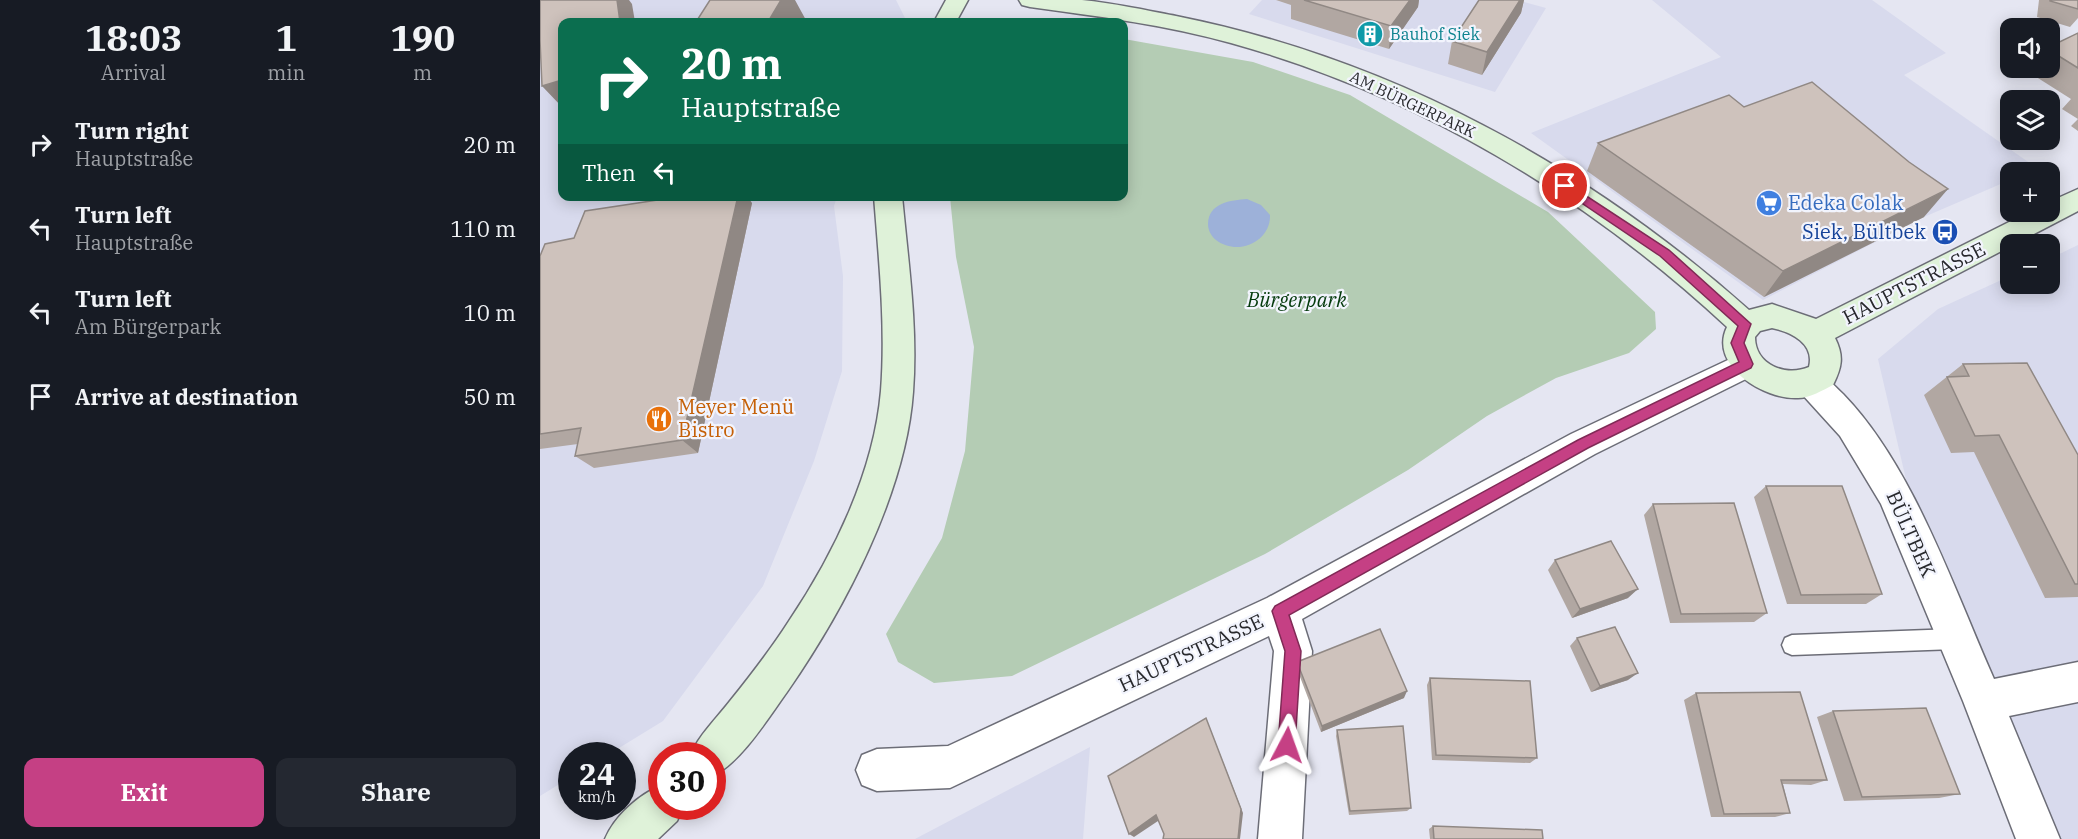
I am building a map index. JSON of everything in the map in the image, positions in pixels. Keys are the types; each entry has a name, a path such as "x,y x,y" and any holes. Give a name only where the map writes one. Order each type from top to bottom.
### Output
{"street":[{"path":"947,18 957,0"},
{"name":"AM BÜRGERPARK","path":"1030,0 1137,17 1238,38 1338,70 1402,96 1528,162 1637,232 1696,280 1744,324"},
{"name":"HAUPTSTRASSE","path":"1814,334 2078,199"},
{"path":"723,742 760,699 833,588 852,550 874,490 889,437 897,394 899,317 888,201"},
{"path":"1760,317 1783,317 1795,321 1814,334 1823,345 1827,359 1822,376 1811,384 1785,386 1769,381 1747,364 1737,343 1744,324 1760,317"},
{"name":"HAUPTSTRASSE","path":"877,771 950,767 1280,611 1583,444 1747,364"},
{"name":"BÜLTBEK","path":"1811,384 1852,426 1895,495 1983,701 2038,839"},
{"path":"1280,611 1293,651 1280,839"},
{"path":"1983,701 2078,682"},
{"path":"627,839 648,819"}],"lane":[{"path":"1792,645 1955,639"}],"shaded area":[{"path":"540,0 896,0 905,18 558,18 558,201 836,201 834,206 843,276 842,371 814,461 763,586 663,721 629,742 558,742 558,785 540,796"},
{"path":"1262,0 1517,0 1546,8 1495,92 1249,14"},
{"path":"1652,0 1872,0 1946,53 1904,75 2000,142 2000,150 2011,150 2028,162 2000,162 2000,184 1924,217 1763,300 1531,133 1721,57"},
{"path":"2078,245 2078,839 2055,839 1911,501 1878,359 1938,309 2000,281 2000,294 2060,294 2060,254"},
{"path":"1090,747 1083,839 915,839"}],"green space":[{"name":"Bürgerpark","path":"1128,40 1253,62 1350,95 1548,212 1655,312 1656,329 1629,353 1556,378 1487,416 1408,470 1265,554 1012,676 934,683 898,662 886,634 942,538 965,451 974,347 956,257 950,201 1128,201"}],"water":[{"path":"1247,199 1261,205 1270,215 1265,232 1252,244 1243,246 1225,245 1216,240 1211,235 1208,226 1212,211 1222,204"}],"building":[{"path":"540,0 617,0 619,18 558,18 558,81 542,86"},
{"path":"710,0 781,0 770,18 699,18"},
{"path":"1304,0 1410,0 1391,26"},
{"path":"1479,0 1520,0 1487,52 1452,41"},
{"path":"2078,0 2078,9 2050,1"},
{"path":"2078,33 2078,68 2060,57 2060,42"},
{"name":"Edeka Colak","path":"1812,82 1909,162 1948,189 1783,271 1598,143 1729,95 1744,107"},
{"path":"651,201 737,201 682,440 575,456 581,428 540,434 540,256 545,244 574,238 585,211"},
{"path":"2027,363 2078,455 2078,584 2075,584 1999,435 1975,436 1947,377 1969,376 1963,364"},
{"path":"1766,486 1842,486 1882,594 1801,595"},
{"path":"1734,503 1767,613 1681,614 1653,504"},
{"path":"1611,541 1638,589 1580,609 1555,560"},
{"path":"1615,627 1638,673 1600,686 1577,638"},
{"path":"1380,629 1407,691 1322,726 1297,662"},
{"path":"1430,678 1530,681 1537,758 1436,755"},
{"path":"1800,692 1827,780 1781,780 1790,813 1724,814 1696,693"},
{"path":"1926,708 1960,794 1862,797 1833,711"},
{"path":"1206,718 1241,809 1238,839 1163,839 1164,834 1156,815 1129,834 1108,776"},
{"path":"1403,726 1411,808 1350,811 1337,730"},
{"path":"1433,826 1542,830 1543,839 1434,839"}],"place":[{"name":"Bauhof Siek","path":"1370,34"},
{"name":"Edeka Colak","path":"1769,203"},
{"name":"Siek, Bültbek","path":"1945,232"},
{"name":"Meyer Menü Bistro","path":"659,419"}],"route":[{"path":"1287,745 1293,651 1280,611 1583,444 1747,364 1739,352 1737,343 1744,324 1720,300 1637,232 1565,186"}]}
